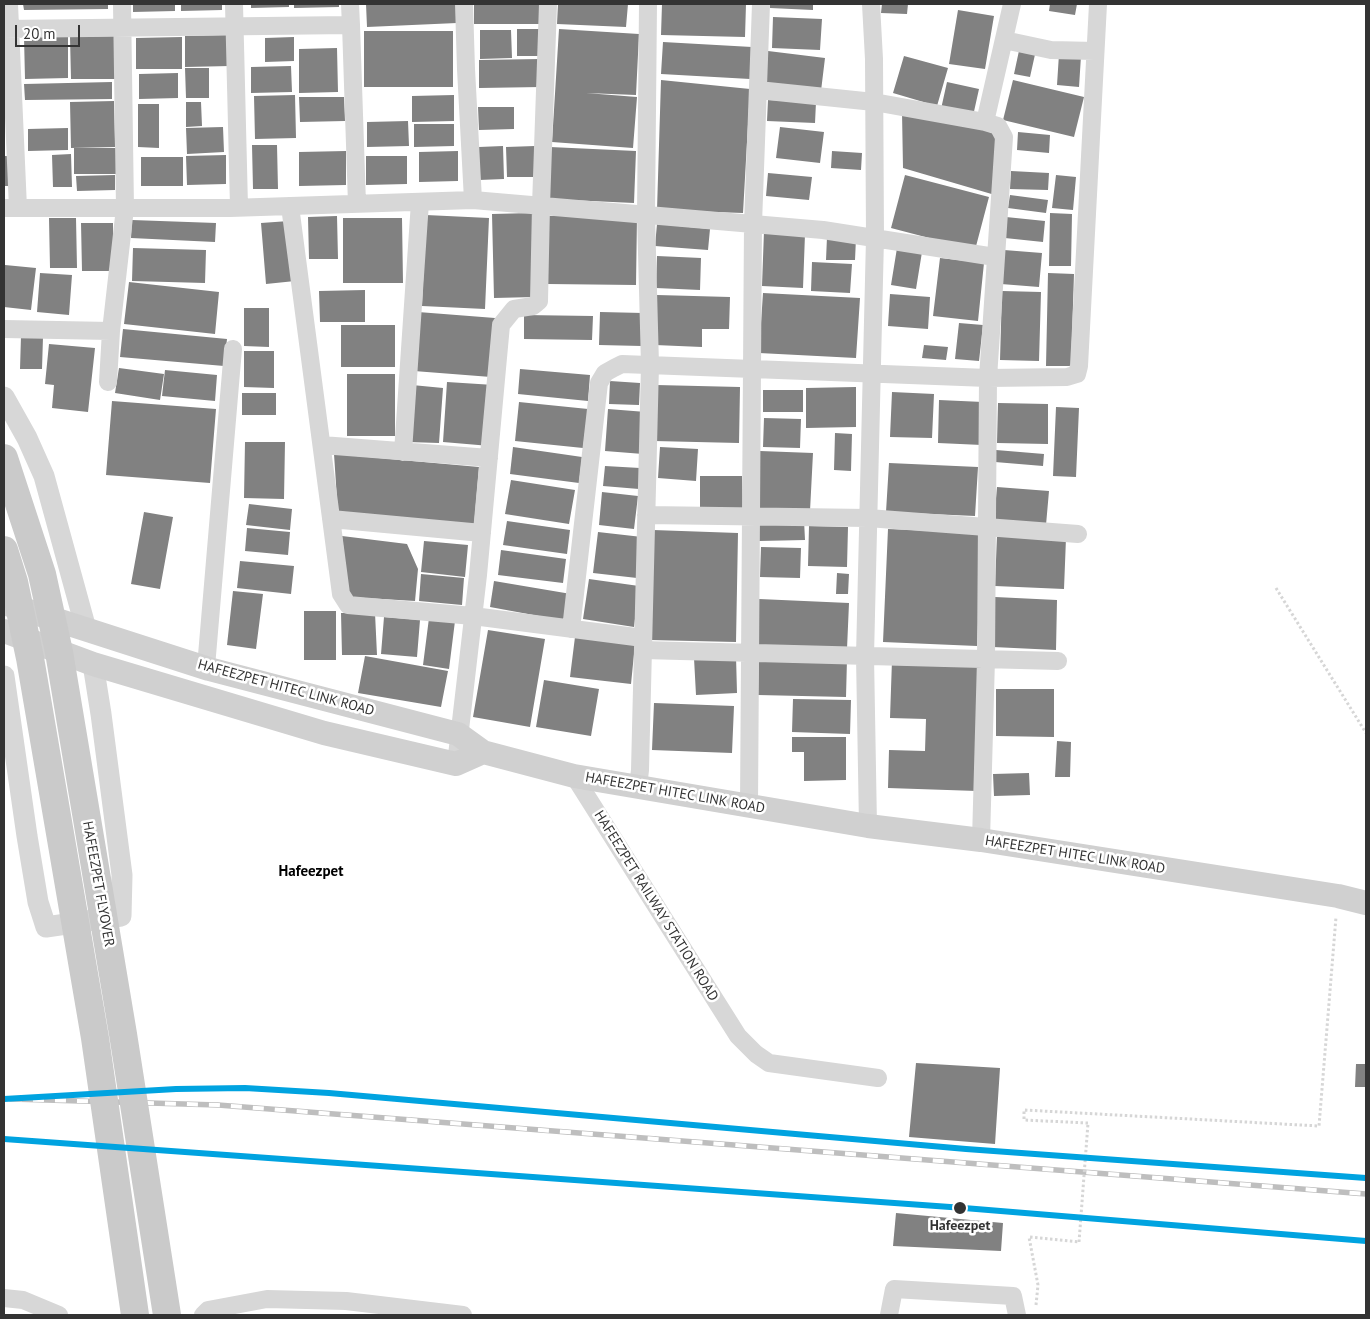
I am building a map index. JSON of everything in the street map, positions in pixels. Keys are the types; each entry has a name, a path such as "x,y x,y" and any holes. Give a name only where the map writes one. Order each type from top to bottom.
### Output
{"main road":[{"name":"HAFEEZPET FLYOVER","path":"4,458 42,574 59,652 124,1034 167,1315"},
{"name":"HAFEEZPET FLYOVER","path":"4,550 14,582 32,668 95,1038 136,1315"},
{"name":"HAFEEZPET HITEC LINK ROAD","path":"4,603 209,668 458,734 484,752 574,776 868,826 981,840 1338,896 1366,903"},
{"path":"4,631 93,664 324,733 456,764 484,752"}],"street":[{"path":"9,4 7,29 11,208 239,207 473,200 823,230 995,257"},
{"path":"108,382 125,208 122,4"},
{"path":"234,4 239,207"},
{"path":"350,4 357,204"},
{"path":"464,4 473,200"},
{"path":"456,764 482,533 501,325 514,309 533,306 540,301 540,206 548,4"},
{"path":"638,787 640,770 650,365 646,215 648,4"},
{"path":"749,805 753,224 761,4"},
{"path":"868,826 865,656 875,238 872,4"},
{"path":"985,122 1012,4"},
{"path":"571,629 599,382 606,373 622,364 988,378 1068,377 1077,374 1080,366 1098,4"},
{"path":"7,29 351,25"},
{"path":"1004,40 1051,50 1095,51"},
{"path":"758,90 874,102 985,122 998,126 1004,137 988,378 986,659 981,840"},
{"path":"403,452 420,202"},
{"path":"290,206 341,594 348,605 472,616 571,629 642,644 750,653 1058,661"},
{"path":"4,329 112,331"},
{"path":"209,668 206,667 233,349"},
{"path":"4,398 27,438 44,476 86,629"},
{"path":"322,445 489,458"},
{"path":"646,515 868,518 1078,534"},
{"path":"331,519 482,533"},
{"path":"4,676 38,902 46,927 121,916 122,875 93,664"},
{"name":"HAFEEZPET RAILWAY STATION ROAD","path":"574,776 738,1036 756,1054 769,1063 878,1078"},
{"path":"889,1315 894,1289 1013,1296 1017,1315"},
{"path":"4,1298 22,1300 59,1315"},
{"path":"203,1315 208,1310 267,1299 346,1308 463,1315"}],"path":[{"path":"1276,588 1366,733"},
{"path":"1035,1308 1038,1285 1029,1237 1079,1242 1088,1123 1024,1120 1024,1110 1319,1126 1338,896"}],"building":[{"path":"23,4 108,4 108,9 24,10"},
{"path":"133,4 175,4 175,11 133,12"},
{"path":"181,4 222,4 222,10 181,11"},
{"path":"251,4 289,4 289,7 251,8"},
{"path":"294,4 339,4 339,7 294,8"},
{"path":"366,4 456,4 457,23 367,27"},
{"path":"474,4 539,4 539,24 474,24"},
{"path":"558,4 628,4 626,27 557,24"},
{"path":"662,4 746,4 745,37 661,35"},
{"path":"770,4 813,4 813,10 770,8"},
{"path":"882,4 908,4 907,14 881,13"},
{"path":"1050,4 1077,4 1075,15 1049,11"},
{"path":"958,10 994,16 985,69 949,64"},
{"path":"773,17 822,19 820,50 772,48"},
{"path":"517,29 543,29 543,56 517,56"},
{"path":"559,29 639,34 636,95 586,93 637,97 633,148 552,142"},
{"path":"480,30 511,30 512,58 480,59"},
{"path":"364,31 453,31 453,87 364,87"},
{"path":"229,35 230,66 185,67 185,36"},
{"path":"68,36 68,78 25,79 24,37"},
{"path":"114,36 115,79 71,79 70,37"},
{"path":"182,37 182,69 136,69 136,38"},
{"path":"294,37 294,61 265,62 265,38"},
{"path":"663,42 752,47 750,79 661,74"},
{"path":"1020,46 1036,50 1030,77 1014,74"},
{"path":"337,48 338,92 299,93 299,49"},
{"path":"768,51 825,58 821,91 763,84"},
{"path":"1059,54 1081,56 1079,87 1057,85"},
{"path":"904,56 948,68 937,106 893,93"},
{"path":"540,59 541,87 479,88 479,60"},
{"path":"291,66 292,92 251,93 251,67"},
{"path":"185,68 209,68 209,98 186,98"},
{"path":"178,73 178,98 139,99 139,74"},
{"path":"661,80 750,89 743,213 657,210"},
{"path":"1013,80 1084,97 1074,137 1003,120"},
{"path":"112,82 112,99 25,100 24,84"},
{"path":"947,82 979,89 973,116 941,109"},
{"path":"295,95 296,138 255,139 254,96"},
{"path":"454,95 454,121 412,122 412,96"},
{"path":"299,97 344,97 345,121 300,122"},
{"path":"768,100 816,102 815,123 767,121"},
{"path":"114,101 115,147 71,148 70,102"},
{"path":"186,102 201,102 202,126 186,127"},
{"path":"138,104 159,104 159,148 138,147"},
{"path":"478,107 514,107 514,129 479,130"},
{"path":"902,112 998,131 995,195 903,168"},
{"path":"408,121 409,146 367,147 367,122"},
{"path":"414,124 454,124 454,146 414,147"},
{"path":"223,127 224,152 187,154 186,128"},
{"path":"780,127 824,132 820,163 776,158"},
{"path":"68,128 68,150 28,151 28,129"},
{"path":"1018,132 1050,135 1049,153 1017,150"},
{"path":"252,145 277,145 278,189 253,189"},
{"path":"503,146 504,179 479,180 479,147"},
{"path":"535,146 536,177 507,177 506,147"},
{"path":"550,147 636,151 634,203 548,199"},
{"path":"74,148 117,148 117,174 74,174"},
{"path":"346,151 346,185 299,186 299,152"},
{"path":"458,151 458,181 419,182 419,152"},
{"path":"832,151 862,153 861,170 831,168"},
{"path":"71,154 72,187 53,187 52,155"},
{"path":"226,155 226,184 187,185 186,156"},
{"path":"4,156 8,156 8,186 4,186"},
{"path":"366,156 407,156 407,184 366,185"},
{"path":"141,157 183,157 183,186 141,186"},
{"path":"1011,171 1049,173 1048,190 1010,189"},
{"path":"768,173 812,177 809,200 766,196"},
{"path":"115,175 115,190 77,191 76,176"},
{"path":"905,175 989,197 975,250 891,228"},
{"path":"1056,175 1076,177 1073,210 1052,208"},
{"path":"1010,195 1048,200 1046,213 1008,208"},
{"path":"533,213 535,297 494,298 492,214"},
{"path":"1050,213 1072,214 1071,266 1049,266"},
{"path":"426,215 489,218 485,309 422,306"},
{"path":"337,216 338,259 309,259 308,217"},
{"path":"548,216 637,216 636,285 548,284"},
{"path":"1006,217 1045,221 1043,242 1005,238"},
{"path":"49,218 76,218 77,268 50,268"},
{"path":"343,218 402,218 403,283 343,283"},
{"path":"132,220 216,223 215,242 131,238"},
{"path":"289,221 295,281 266,284 261,223"},
{"path":"81,223 113,223 113,271 82,271"},
{"path":"657,224 710,229 708,250 655,246"},
{"path":"764,231 805,234 803,288 762,286"},
{"path":"827,237 856,238 855,260 826,260"},
{"path":"133,248 206,250 205,283 132,281"},
{"path":"897,248 922,252 916,289 891,285"},
{"path":"1004,250 1042,253 1039,287 1001,284"},
{"path":"657,256 701,258 700,290 656,288"},
{"path":"940,258 984,263 978,321 933,316"},
{"path":"812,262 852,264 850,293 811,291"},
{"path":"5,265 36,268 31,310 4,307"},
{"path":"40,273 72,275 69,315 37,312"},
{"path":"1048,273 1074,274 1071,366 1046,366"},
{"path":"129,282 219,292 215,334 124,324"},
{"path":"365,290 365,322 320,322 319,291"},
{"path":"1002,291 1041,292 1039,361 1000,360"},
{"path":"763,293 860,298 856,358 759,353"},
{"path":"890,294 930,297 928,329 888,326"},
{"path":"657,295 730,297 729,329 702,329 702,347 655,345"},
{"path":"244,308 269,308 269,347 244,346"},
{"path":"418,312 495,318 491,377 414,371"},
{"path":"600,312 643,313 642,346 599,345"},
{"path":"524,315 593,316 592,340 524,339"},
{"path":"959,323 983,325 979,361 955,359"},
{"path":"341,325 395,325 395,367 341,367"},
{"path":"123,329 227,339 224,366 120,357"},
{"path":"21,336 43,337 42,369 20,369"},
{"path":"49,344 95,348 88,412 52,408 54,385 45,384"},
{"path":"924,345 948,347 946,360 922,358"},
{"path":"244,351 274,351 274,388 244,387"},
{"path":"119,368 164,374 160,400 115,393"},
{"path":"520,369 590,375 588,401 518,394"},
{"path":"165,370 217,375 215,401 162,396"},
{"path":"347,374 395,374 395,436 347,436"},
{"path":"610,381 640,383 639,405 609,404"},
{"path":"447,382 494,385 490,446 443,442"},
{"path":"412,385 443,388 439,443 408,442"},
{"path":"656,385 740,387 739,443 654,441"},
{"path":"856,387 856,427 806,428 806,388"},
{"path":"763,390 803,390 803,412 763,412"},
{"path":"892,392 934,394 932,438 890,437"},
{"path":"242,393 276,393 276,415 242,415"},
{"path":"939,400 983,402 982,445 938,443"},
{"path":"112,401 216,409 210,483 106,475"},
{"path":"519,402 588,409 583,448 515,441"},
{"path":"998,403 1048,404 1048,444 997,443"},
{"path":"1056,407 1079,408 1076,477 1053,476"},
{"path":"608,409 646,412 643,454 605,451"},
{"path":"764,418 801,419 800,448 763,447"},
{"path":"835,433 852,434 851,471 834,470"},
{"path":"245,442 285,442 284,499 244,498"},
{"path":"513,447 582,457 579,483 510,474"},
{"path":"660,447 698,449 696,481 658,478"},
{"path":"996,450 1044,454 1043,466 995,462"},
{"path":"760,451 813,453 810,511 758,509"},
{"path":"334,454 479,467 474,526 338,514"},
{"path":"889,463 978,467 975,516 886,512"},
{"path":"605,466 640,468 639,489 603,486"},
{"path":"700,476 742,476 743,510 700,510"},
{"path":"511,480 575,490 569,524 505,514"},
{"path":"997,487 1049,491 1046,525 994,521"},
{"path":"602,492 638,496 634,529 599,525"},
{"path":"249,504 292,509 290,530 246,525"},
{"path":"144,512 173,517 160,589 131,584"},
{"path":"804,520 805,540 759,541 759,521"},
{"path":"507,521 570,530 567,554 503,545"},
{"path":"809,526 848,527 847,567 808,566"},
{"path":"247,528 290,532 288,555 245,551"},
{"path":"888,529 982,533 977,646 883,642"},
{"path":"653,530 738,533 736,642 650,640"},
{"path":"598,532 642,537 637,578 593,573"},
{"path":"997,535 1066,538 1064,589 995,586"},
{"path":"342,536 407,544 418,569 415,601 349,597"},
{"path":"424,541 468,545 465,577 421,572"},
{"path":"761,547 801,548 800,578 760,577"},
{"path":"501,550 566,559 563,583 498,575"},
{"path":"240,561 294,566 291,594 237,588"},
{"path":"837,573 849,574 848,594 836,594"},
{"path":"421,574 464,578 462,605 419,601"},
{"path":"589,579 639,586 634,627 583,619"},
{"path":"494,581 571,594 566,621 490,607"},
{"path":"233,591 263,594 256,649 227,645"},
{"path":"995,597 1057,600 1056,650 993,647"},
{"path":"759,599 849,603 847,649 757,645"},
{"path":"304,611 336,611 336,660 304,660"},
{"path":"341,613 375,613 377,655 342,655"},
{"path":"384,617 420,620 417,657 381,654"},
{"path":"429,618 455,621 449,669 423,665"},
{"path":"488,630 545,639 530,727 473,717"},
{"path":"575,637 635,644 631,684 570,677"},
{"path":"365,656 448,671 441,707 358,693"},
{"path":"736,656 737,693 696,695 694,658"},
{"path":"759,657 847,659 846,697 758,695"},
{"path":"892,660 981,663 977,791 888,788 889,750 925,751 926,719 890,718"},
{"path":"544,680 599,689 591,736 536,727"},
{"path":"996,689 1054,689 1054,737 996,736"},
{"path":"793,699 851,700 850,734 792,732"},
{"path":"654,703 734,706 732,753 652,750"},
{"path":"792,737 846,737 846,780 804,781 804,752 792,752"},
{"path":"1057,741 1071,742 1070,777 1055,777"},
{"path":"1029,773 1030,795 994,796 993,774"},
{"path":"916,1063 1000,1068 995,1144 909,1137"},
{"path":"1356,1064 1366,1064 1366,1087 1355,1087"},
{"path":"896,1213 1003,1223 1001,1251 893,1246"}],"railway":[{"path":"11,1099 218,1105 1366,1194"}],"transit line":[{"path":"4,1099 176,1089 245,1088 329,1093 966,1149 1366,1178"},
{"path":"4,1139 964,1208 1366,1241"}],"place":[{"name":"Hafeezpet","path":"960,1208"}],"district":[{"name":"Hafeezpet","path":"311,872"}]}
